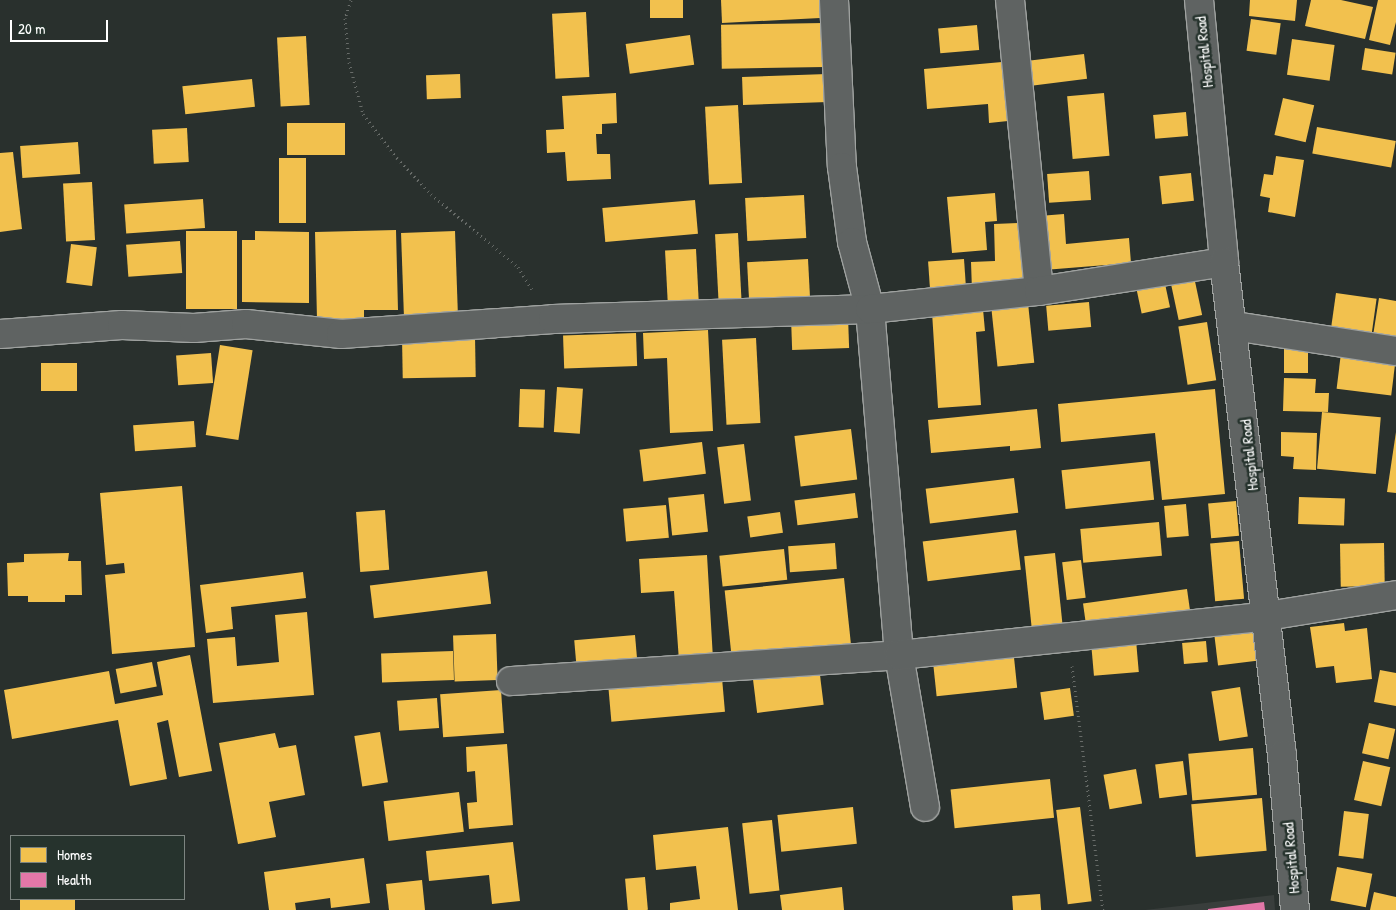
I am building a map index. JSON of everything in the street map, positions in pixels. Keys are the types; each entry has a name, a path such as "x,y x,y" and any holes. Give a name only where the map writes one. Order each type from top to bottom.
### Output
{"street":[{"path":"834,0 842,167 852,242 870,309 898,655 925,807"},
{"path":"1010,0 1039,291"},
{"name":"Hospital Road","path":"1199,0 1224,262 1234,326 1267,616 1295,910"},
{"path":"0,334 122,325 194,328 246,324 282,331 341,334 553,319 870,309 1039,291 1224,262"},
{"path":"1234,326 1396,351"},
{"path":"511,681 898,655 1267,616 1396,595"}],"path":[{"path":"350,0 346,18 349,62 363,114 396,158 431,194 518,267 553,319"},
{"path":"1068,636 1103,910"}],"shaded area":[{"path":"1274,895 1275,910 1145,910"}],"building: Homes":[{"path":"650,0 683,0 683,18 650,18"},
{"path":"721,0 819,0 820,18 722,23"},
{"path":"1250,0 1297,0 1295,21 1249,16"},
{"path":"1311,0 1341,0 1373,7 1365,39 1305,26"},
{"path":"1378,0 1396,0 1396,22 1390,45 1369,40"},
{"path":"586,12 589,77 555,79 552,14"},
{"path":"1251,19 1281,23 1276,55 1247,51"},
{"path":"824,23 825,67 722,69 721,25"},
{"path":"977,25 979,50 940,53 938,28"},
{"path":"690,35 694,65 630,74 626,44"},
{"path":"306,36 310,105 281,106 277,38"},
{"path":"1292,39 1335,45 1330,81 1287,75"},
{"path":"1365,48 1396,53 1392,75 1362,70"},
{"path":"1084,54 1087,79 1031,86 1028,61"},
{"path":"1002,62 1008,121 989,123 988,104 927,109 924,69"},
{"path":"460,74 461,98 427,99 426,75"},
{"path":"827,74 828,102 743,105 742,77"},
{"path":"252,79 255,107 185,114 182,86"},
{"path":"616,93 617,123 602,124 602,134 596,134 597,154 610,154 611,179 567,181 565,152 547,153 546,130 564,129 562,96"},
{"path":"1104,93 1109,156 1073,159 1067,96"},
{"path":"1283,98 1314,105 1306,142 1274,135"},
{"path":"738,105 742,183 709,185 705,107"},
{"path":"1186,112 1188,136 1155,139 1153,115"},
{"path":"287,123 345,123 345,155 287,155"},
{"path":"1317,127 1396,141 1391,167 1312,154"},
{"path":"187,128 189,162 154,164 152,130"},
{"path":"78,142 80,174 22,178 20,146"},
{"path":"13,152 22,229 0,232 0,153"},
{"path":"1276,156 1304,160 1295,217 1268,212 1270,198 1260,196 1264,174 1273,175"},
{"path":"279,158 306,158 306,223 279,223"},
{"path":"1089,171 1091,200 1049,203 1047,174"},
{"path":"1191,173 1194,201 1162,204 1159,176"},
{"path":"92,182 95,240 66,241 63,184"},
{"path":"995,193 997,221 985,222 987,250 952,253 947,197"},
{"path":"804,195 806,238 747,241 745,198"},
{"path":"203,199 205,228 126,233 124,205"},
{"path":"695,200 698,234 605,242 602,208"},
{"path":"1064,214 1066,244 1129,238 1131,263 1044,270 1039,216"},
{"path":"1020,223 1024,289 972,291 971,262 995,261 994,224"},
{"path":"396,230 398,310 364,310 364,319 317,320 315,232"},
{"path":"186,231 237,231 237,309 186,309"},
{"path":"255,231 309,232 309,303 242,302 242,240 255,240"},
{"path":"455,231 458,317 404,319 401,233"},
{"path":"738,233 742,302 719,303 715,234"},
{"path":"180,241 182,273 128,277 126,245"},
{"path":"71,244 97,247 92,286 66,283"},
{"path":"696,249 699,307 668,309 665,251"},
{"path":"808,259 810,297 749,300 747,262"},
{"path":"964,259 966,289 930,291 928,262"},
{"path":"1193,272 1202,315 1179,320 1170,277"},
{"path":"1164,279 1170,307 1142,313 1136,285"},
{"path":"1336,293 1377,299 1371,341 1330,336"},
{"path":"1379,298 1396,301 1396,346 1372,342"},
{"path":"1089,302 1091,327 1048,331 1046,306"},
{"path":"1028,303 1034,363 997,367 991,307"},
{"path":"983,309 985,331 976,332 981,405 938,408 932,312"},
{"path":"848,316 849,348 792,350 791,318"},
{"path":"1207,322 1216,380 1188,385 1178,327"},
{"path":"708,330 713,431 670,433 667,358 644,359 643,333"},
{"path":"636,333 637,366 564,369 563,336"},
{"path":"475,336 476,377 403,378 402,337"},
{"path":"756,338 760,423 726,425 722,340"},
{"path":"1284,341 1308,341 1308,373 1284,373"},
{"path":"220,345 253,350 238,440 206,435"},
{"path":"211,353 213,383 178,385 176,355"},
{"path":"1341,353 1396,360 1391,395 1337,389"},
{"path":"41,363 77,363 77,391 41,391"},
{"path":"1284,378 1316,379 1315,393 1329,393 1328,412 1283,411"},
{"path":"557,387 583,389 580,434 554,432"},
{"path":"520,389 545,390 544,428 519,427"},
{"path":"1215,389 1225,494 1162,500 1155,433 1061,442 1058,404"},
{"path":"1037,409 1041,448 1010,451 1010,446 931,453 928,420"},
{"path":"1322,412 1381,417 1376,474 1317,469"},
{"path":"194,421 196,447 135,451 133,425"},
{"path":"851,429 857,480 801,487 794,436"},
{"path":"1281,432 1317,433 1316,470 1293,469 1294,457 1281,456"},
{"path":"1396,432 1396,493 1387,492"},
{"path":"702,442 706,474 643,481 639,450"},
{"path":"744,444 751,501 724,504 717,447"},
{"path":"1150,461 1154,500 1066,509 1061,470"},
{"path":"1014,478 1018,513 930,524 926,489"},
{"path":"182,486 195,647 112,654 105,575 125,573 124,563 106,565 100,493"},
{"path":"855,493 858,518 798,525 794,500"},
{"path":"704,494 708,532 672,536 668,498"},
{"path":"1299,497 1345,499 1344,526 1298,524"},
{"path":"1236,501 1239,536 1211,538 1208,503"},
{"path":"1186,504 1189,536 1167,538 1164,506"},
{"path":"666,505 669,538 626,542 623,509"},
{"path":"385,510 389,570 360,572 356,512"},
{"path":"780,512 783,533 750,537 747,517"},
{"path":"1159,522 1162,556 1083,563 1080,529"},
{"path":"1016,530 1021,570 928,581 923,541"},
{"path":"1239,541 1244,599 1215,601 1210,544"},
{"path":"835,543 837,569 790,572 788,546"},
{"path":"1384,543 1385,586 1341,587 1340,544"},
{"path":"784,549 787,580 723,587 719,556"},
{"path":"69,553 68,561 81,561 82,595 65,595 65,602 28,602 28,596 8,596 7,563 24,562 24,554"},
{"path":"1055,553 1063,630 1032,633 1024,556"},
{"path":"707,555 713,659 679,661 674,591 641,593 639,559"},
{"path":"1081,560 1086,598 1067,600 1062,562"},
{"path":"487,571 491,604 374,618 370,585"},
{"path":"303,572 306,598 231,607 233,629 206,633 200,585"},
{"path":"844,578 851,645 732,657 725,591"},
{"path":"1187,589 1191,617 1087,631 1083,604"},
{"path":"307,612 314,695 213,703 207,639 235,637 237,666 279,662 275,615"},
{"path":"1344,623 1345,631 1367,628 1372,679 1336,683 1334,666 1316,668 1310,627"},
{"path":"1253,630 1257,661 1218,666 1214,635"},
{"path":"496,634 498,680 455,681 453,636"},
{"path":"635,635 637,660 576,665 574,640"},
{"path":"1136,640 1139,672 1094,676 1091,644"},
{"path":"1206,641 1208,662 1184,664 1182,643"},
{"path":"1013,648 1017,688 937,696 932,656"},
{"path":"453,651 454,680 382,682 381,654"},
{"path":"190,655 212,771 179,777 168,720 157,723 167,779 130,786 118,720 12,739 4,690 109,671 115,704 163,695 157,662"},
{"path":"152,662 157,687 120,694 116,669"},
{"path":"819,667 824,705 757,713 752,675"},
{"path":"1380,670 1396,673 1396,706 1374,702"},
{"path":"722,678 725,712 611,722 608,688"},
{"path":"1240,687 1248,736 1219,741 1211,692"},
{"path":"1070,688 1074,716 1044,720 1040,692"},
{"path":"501,690 504,733 443,737 440,694"},
{"path":"437,698 439,728 399,731 397,701"},
{"path":"1369,723 1395,729 1388,759 1362,753"},
{"path":"380,732 388,782 362,786 354,736"},
{"path":"275,733 279,748 296,745 305,795 269,802 276,837 238,844 219,743"},
{"path":"507,744 513,825 469,829 467,803 477,802 475,771 467,772 466,747"},
{"path":"1253,748 1257,795 1192,800 1188,754"},
{"path":"1183,761 1187,795 1159,798 1155,764"},
{"path":"1363,761 1390,767 1381,806 1354,800"},
{"path":"1136,769 1142,803 1110,809 1104,775"},
{"path":"1050,779 1054,818 955,828 951,789"},
{"path":"459,792 464,832 388,841 384,801"},
{"path":"1262,798 1267,851 1196,857 1191,804"},
{"path":"853,807 857,844 781,852 777,815"},
{"path":"1080,807 1092,901 1068,904 1056,810"},
{"path":"1344,811 1369,814 1363,859 1339,856"},
{"path":"772,820 779,891 750,894 742,823"},
{"path":"728,827 738,910 670,910 670,903 700,899 696,866 656,870 653,835"},
{"path":"513,842 520,901 492,904 489,875 429,881 426,851"},
{"path":"364,858 370,903 331,908 330,898 295,903 296,910 269,910 264,872"},
{"path":"1337,867 1372,874 1366,907 1331,900"},
{"path":"645,877 648,910 628,910 625,879"},
{"path":"422,880 425,910 389,910 386,884"},
{"path":"842,887 844,910 782,910 780,895"},
{"path":"1374,892 1396,897 1396,910 1370,910"},
{"path":"1040,894 1041,910 1013,910 1012,896"},
{"path":"20,900 75,900 75,910 20,910"}],"building: Health":[{"path":"1264,902 1265,910 1208,910 1208,909"}]}
